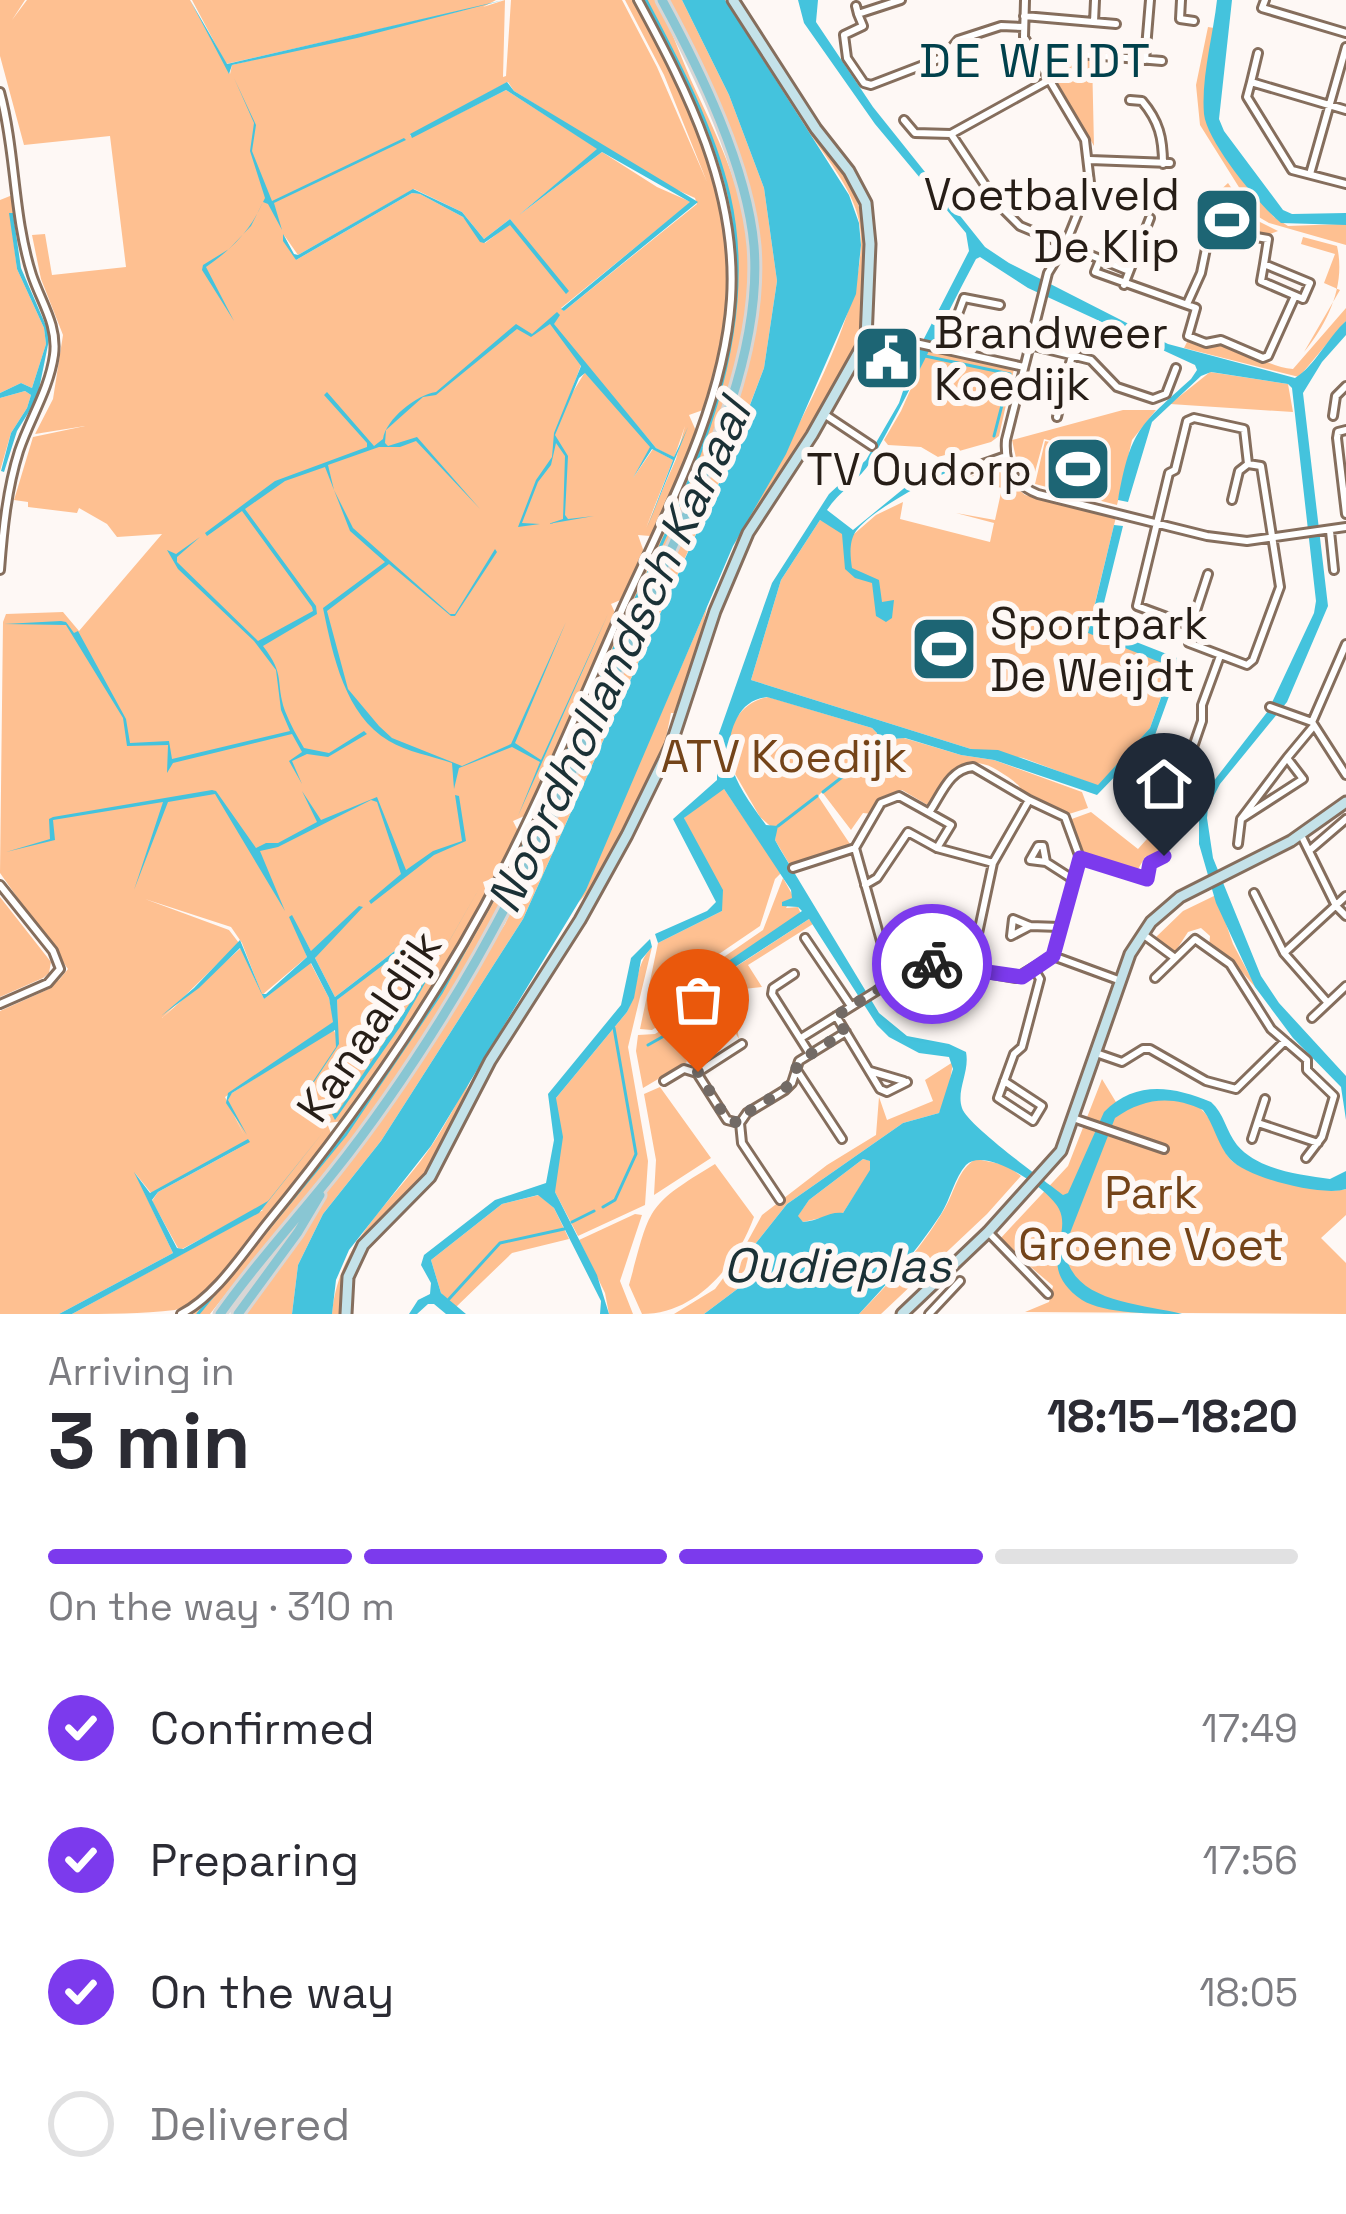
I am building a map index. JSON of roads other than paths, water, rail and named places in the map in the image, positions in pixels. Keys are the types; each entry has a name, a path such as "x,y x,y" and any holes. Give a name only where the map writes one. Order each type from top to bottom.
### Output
{"main road":[{"name":"Kanaaldijk","path":"220,1314 331,1176 445,1013 542,836 697,491 747,340 754,282 746,200 700,81 662,0"},
{"name":"Kanaaldijk","path":"238,1314 298,1232 331,1176"}],"street":[{"name":"Kanaaldijk","path":"181,1314 219,1280 318,1161 376,1082 452,963 542,791 702,423 721,365 728,322 731,258 727,219 695,117 638,0"},
{"path":"346,1314 348,1277 364,1245 430,1177 490,1061 580,920 627,835 671,745 731,569 748,533 866,339 870,244 866,203 733,0"},
{"path":"901,0 857,10 862,26 844,35 847,58 864,83 872,85 944,57 958,40 1001,26 1024,27"},
{"path":"1025,0 1024,38 1085,140 1090,160 1086,200 1045,283 1004,457 1024,489 1156,524 1247,541 1346,527"},
{"path":"1094,22 1095,0"},
{"path":"1145,60 1150,0"},
{"path":"1181,0 1180,19 1194,21"},
{"path":"1264,0 1262,8 1346,33"},
{"path":"1024,16 1116,24"},
{"path":"1310,174 1346,47"},
{"path":"1031,50 1162,61"},
{"path":"1258,53 1250,82 1250,107 1292,170 1346,184"},
{"path":"904,120 915,133 951,134 1049,80"},
{"path":"1250,82 1346,110"},
{"path":"0,92 13,146 29,264 52,322 55,349 43,399 11,479 0,570"},
{"path":"1090,160 1166,164 1156,121 1142,100 1130,100"},
{"path":"951,134 1006,216 1129,271"},
{"path":"1124,285 1150,218"},
{"path":"1187,304 1201,273 1210,229 1268,238 1261,281 1303,299 1310,283 1264,264"},
{"path":"1100,260 1095,272 1196,308 1188,336 1207,344 1221,340 1263,358 1295,296"},
{"path":"945,349 964,298 1000,305"},
{"path":"866,339 932,346 1024,367"},
{"path":"1030,344 1091,360 1117,387 1153,399 1166,394 1176,368"},
{"path":"1057,417 1072,355"},
{"path":"1333,416 1336,396 1346,386"},
{"path":"824,413 872,446"},
{"path":"1191,626 1137,606 1186,421 1194,418 1244,429 1247,464"},
{"path":"1346,430 1338,432 1337,438 1346,514"},
{"path":"958,478 966,470 1004,457"},
{"path":"1208,574 1189,644 1247,665 1253,660 1280,586 1261,466 1247,464 1239,471 1232,500"},
{"path":"1328,530 1334,569"},
{"path":"1238,844 1241,819 1312,725 1346,644"},
{"path":"1163,783 1160,830 1135,808 1192,750 1220,656"},
{"path":"1270,707 1312,725 1346,775"},
{"path":"1241,819 1303,779 1287,758"},
{"path":"801,1038 922,962 1016,978 1053,956 1080,858 1065,818 973,766 956,771 930,811"},
{"path":"794,868 855,848 886,799 905,796 950,825 937,848"},
{"path":"970,971 993,863 1029,800"},
{"path":"902,1314 1043,1175 1064,1146 1142,934 1172,902 1301,835 1346,802"},
{"path":"1310,850 1346,819"},
{"path":"866,885 878,878 908,832 937,848 993,863"},
{"path":"1301,835 1336,906 1346,916"},
{"path":"855,848 881,941 904,974"},
{"path":"1080,858 1147,879 1150,863 1164,856"},
{"path":"1046,862 1074,880"},
{"path":"0,885 56,955 60,969 48,983 0,1004"},
{"path":"1254,893 1284,953 1328,1003"},
{"path":"1284,953 1346,896"},
{"path":"1030,926 1060,927"},
{"path":"1142,934 1174,958"},
{"path":"805,938 855,1004"},
{"path":"1155,978 1195,939 1230,964 1271,1029 1307,1060 1307,1070 1334,1096 1318,1143 1306,1158"},
{"path":"1053,956 1121,981"},
{"path":"956,984 958,969"},
{"path":"1004,1082 1042,1106 1033,1121 998,1098 1014,1054 1026,1034 1040,980 1034,969"},
{"path":"794,974 773,988 772,994 810,1054"},
{"path":"942,982 972,987"},
{"path":"1312,1018 1346,986"},
{"path":"836,1016 845,1032 880,1089 887,1092 908,1082 869,1071"},
{"path":"780,1200 742,1143 740,1123 746,1113 785,1090 800,1061 845,1032"},
{"path":"1096,1053 1122,1062 1150,1049 1206,1081 1236,1089 1285,1041"},
{"path":"664,1081 684,1069 698,1072 742,1044"},
{"path":"798,1071 842,1139"},
{"path":"698,1072 727,1120 740,1123"},
{"path":"1252,1139 1265,1099"},
{"path":"1073,1118 1164,1149"},
{"path":"1258,1123 1318,1143"},
{"path":"988,1232 1048,1294"},
{"path":"929,1314 960,1281"}],"water":[{"path":"190,0 227,64 504,0 232,65 229,74"},
{"path":"682,0 725,0 849,195 861,245 856,294 786,454 733,546 586,890 431,1146 349,1250 336,1280 332,1314 292,1314 298,1265 323,1214 381,1141 523,919 728,463 764,368 777,281 764,188 729,95"},
{"name":"Oudieplas","path":"798,0 818,0 816,22 873,107 985,247 1009,263 1168,344 1295,378 1346,321 1346,335 1303,393 1328,606 1287,702 1220,784 1207,818 1213,858 1261,976 1279,1003 1346,1076 1346,1120 1341,1087 1293,1038 1255,987 1216,903 1199,844 1199,811 1206,791 1268,711 1314,613 1288,384 1211,372 1201,376 1152,422 1128,502 1118,500 1140,430 1191,379 1195,365 976,259 871,461 827,510 853,530 908,485 965,460 965,465 891,503 854,535 852,568 879,580 882,602 894,600 892,618 886,622 876,616 872,583 845,569 842,534 820,520 781,580 751,680 971,749 998,750 1098,785 1150,728 1172,667 1088,633 1114,525 1123,526 1098,627 1182,660 1155,735 1097,795 994,760 905,738 892,739 878,749 872,728 767,697 746,706 731,733 731,761 741,787 766,825 778,826 775,840 879,1013 907,1036 966,1052 961,1101 967,1116 1063,1195 1104,1112 1128,1095 1155,1089 1211,1102 1237,1145 1268,1166 1330,1179 1346,1171 1346,1189 1335,1191 1304,1188 1252,1173 1226,1154 1203,1110 1180,1102 1147,1103 1115,1118 1065,1246 1069,1265 1078,1279 1108,1297 1182,1314 1116,1311 1082,1300 1060,1276 1062,1219 1053,1201 1017,1172 975,1160 962,1170 922,1241 859,1314 704,1314 740,1287 752,1248 787,1204 903,1123 939,1113 953,1069 949,1057 919,1053 877,1025 809,919 735,967 731,979 723,978 724,964 802,911 782,906 792,898 791,890 724,789 684,818 723,890 722,911 658,943 655,934 707,911 716,902 673,819 717,780 717,739 772,583 829,494 866,460 899,403 914,358 969,251 966,233 875,124 804,23","holes":["863,1159 870,1161 870,1170 843,1213 803,1222 798,1216 809,1200"]},
{"path":"1217,0 1232,0 1219,119 1224,131 1283,210 1346,213 1346,225 1281,223 1248,188 1214,140 1204,100"},
{"path":"234,78 256,125 252,151 272,201 406,140 274,203 282,230 268,204 263,202 257,213 265,198 250,151 254,123"},
{"path":"507,82 514,91 698,202 564,311 561,309 690,202 602,152 519,215 597,149 506,90 412,138 410,134"},
{"path":"413,189 462,212 484,239 510,219 569,291 566,294 510,225 480,242 463,217 420,194 412,193 296,260 283,241 283,234 298,255"},
{"path":"9,213 13,213 21,268 50,335 37,399 17,431 4,472 11,433 31,395 25,391 0,398 0,393 21,383 32,388 46,344 44,328 17,269"},
{"path":"229,249 206,267 234,321 202,270"},
{"path":"557,312 560,315 554,324 656,448 674,457 688,427 647,528 673,460 652,449 633,478 650,447 585,373 555,435 568,456 565,515 568,519 594,516 548,524 563,519 565,456 556,443 551,465 538,482 522,523 540,524 518,527 536,480 552,457 554,433 581,366 550,324 531,337 517,329 436,395 423,397 386,430 403,409 420,398 436,392 516,324 532,334"},
{"path":"327,392 374,446 386,430 388,446 417,437 480,509 416,441 400,447 379,447 328,465 334,490 353,528 450,614 455,614 495,549 497,552 455,616 451,616 389,564 327,611 348,689 392,738 462,766 511,744 566,622 515,743 541,760 608,614 518,816 540,762 512,747 459,768 454,789 452,763 389,741 351,700 323,608 385,562 350,531 325,467 285,481 245,509 316,606 317,614 263,646 270,656 277,672 294,730 304,748 329,753 364,731 367,734 328,757 307,754 292,761 302,784 289,761 302,752 292,734 173,763 167,773 168,745 127,746 123,718 66,625 4,624 61,621 66,622 74,633 78,631 126,719 130,743 169,741 172,759 290,731 281,710 276,670 254,641 178,569 167,550 176,554 200,537 177,562 258,641 313,611 242,511 207,536 205,533 275,481 367,447 324,395"},
{"path":"212,790 256,848 278,843 317,822 302,791 321,820 377,797 406,870 433,851 462,841 455,795 459,796 466,841 434,855 371,904 401,874 377,802 371,800 278,847 260,851 285,911 215,794 168,802 134,890 163,802 53,820 55,840 6,852 50,839 49,819 53,817"},
{"path":"363,907 315,958 335,997 409,940 438,961 412,943 337,1000 339,1044 308,1091 318,1104 306,1092 336,1047 335,1030 232,1093 228,1100 247,1135 226,1103 228,1093 333,1022 329,998 311,963 264,999 240,948 161,1016 240,940 262,994 266,994 307,957 292,915 311,951"},
{"path":"650,939 652,947 641,960 627,1012 556,1098 563,1137 555,1192 597,1275 609,1314 600,1314 601,1301 554,1208 538,1195 502,1204 431,1260 441,1293 466,1314 446,1314 428,1304 417,1314 409,1314 418,1300 430,1294 431,1283 421,1265 424,1255 495,1200 546,1183 554,1140 548,1094 621,1005 631,958"},
{"path":"436,964 400,1027 335,1120 330,1110 337,1113"},
{"path":"324,1131 259,1213 72,1314 59,1314 173,1253 134,1172 150,1193 250,1142 158,1192 152,1200 177,1248 183,1249 268,1201"}],"waterway":[{"name":"Noordhollandsch Kanaal","path":"631,609 676,511 715,408 736,302 737,249 722,170 694,95 646,0"},
{"path":"925,356 1010,374 994,436"},
{"name":"Noordhollandsch Kanaal","path":"198,1314 346,1134 441,993 528,836 630,614"},
{"path":"823,792 878,749"},
{"path":"778,826 817,796"},
{"path":"648,1045 719,1005"},
{"path":"603,1207 615,1200 636,1154 614,1028"},
{"path":"572,1222 594,1211"},
{"path":"449,1299 500,1243 564,1229"}],"place":[{"name":"Voetbalveld De Klip","path":"1227,220"},
{"name":"Brandweer Koedijk","path":"887,358"},
{"name":"TV Oudorp","path":"1078,469"},
{"name":"Sportpark De Weijdt","path":"944,649"}],"district":[{"name":"DE WEIDT","path":"1036,60"}],"park label":[{"name":"ATV Koedijk","path":"784,756"},
{"name":"Park Groene Voet","path":"1151,1218"}]}
